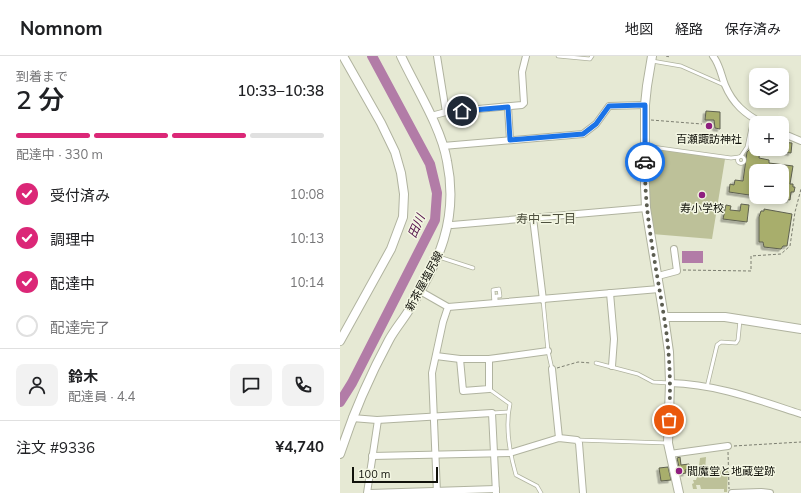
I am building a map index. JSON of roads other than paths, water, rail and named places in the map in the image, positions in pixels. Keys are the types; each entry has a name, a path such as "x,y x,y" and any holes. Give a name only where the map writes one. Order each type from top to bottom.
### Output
{"main road":[{"path":"340,341 391,249 402,217 404,194 401,173 395,152 381,123 341,56"},
{"name":"新茶屋塩尻線","path":"340,454 352,418 370,377 439,256 448,224 450,210 450,180 447,160 438,130 401,56"},
{"path":"652,58 645,105 646,208 664,317 670,382 668,443 679,493"},
{"path":"664,317 725,317 801,329"}],"street":[{"path":"437,56 446,112"},
{"path":"431,116 446,112 522,105 524,103 522,72 526,56"},
{"path":"713,56 733,100 750,116"},
{"path":"443,146 583,134 596,124 609,106 645,105"},
{"path":"508,107 510,140"},
{"path":"789,136 801,141"},
{"path":"452,224 646,208"},
{"path":"534,218 543,300"},
{"path":"658,276 677,271 674,249"},
{"path":"420,290 448,307 659,289"},
{"path":"610,293 614,339 612,366"},
{"path":"437,492 432,373 443,322 448,307"},
{"path":"436,356 460,359 489,359 548,351"},
{"path":"460,359 463,391 489,389 489,359"},
{"path":"552,369 559,438"},
{"path":"670,382 690,383 736,392 801,414"},
{"path":"352,418 378,420 492,413 496,491 368,493 378,420"},
{"path":"372,456 435,456 510,453 559,438 577,440 579,443 583,493"},
{"path":"670,454 728,446"},
{"path":"732,493 770,493"}],"lane":[{"path":"558,56 590,59 592,56"},
{"path":"652,58 681,66 725,85"},
{"path":"645,146 732,158 740,157 747,148 749,138"},
{"path":"439,256 473,268"},
{"path":"493,290 499,290 500,296 496,296 495,304 493,290"},
{"path":"543,300 548,351 552,369"},
{"path":"707,387 717,345 721,342 736,343 738,340 740,319"},
{"path":"596,363 638,374 653,382 670,382"},
{"path":"489,389 510,404 508,412 510,453 516,475 537,486 541,493"},
{"path":"492,413 508,412"},
{"path":"577,440 668,443"}],"waterway":[{"name":"田川","path":"340,402 352,383 435,220 437,193 430,164 372,56"}],"place":[{"name":"百瀬諏訪神社","path":"709,126"},
{"name":"寿小学校","path":"702,195"},
{"name":"閻魔堂と地蔵堂跡","path":"679,471"}],"district":[{"name":"寿中二丁目","path":"546,218"}]}
